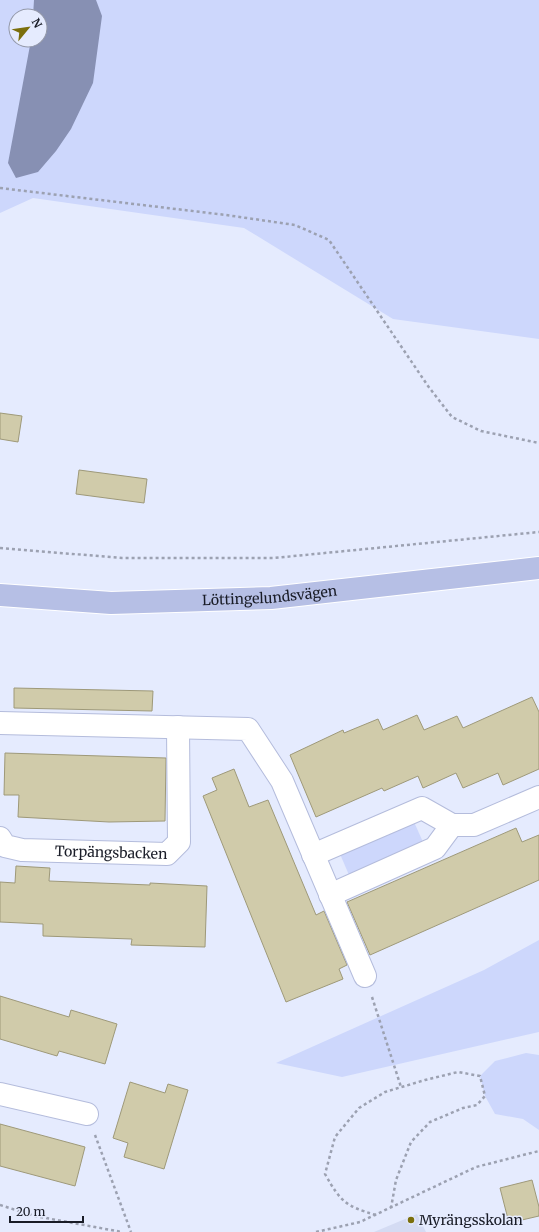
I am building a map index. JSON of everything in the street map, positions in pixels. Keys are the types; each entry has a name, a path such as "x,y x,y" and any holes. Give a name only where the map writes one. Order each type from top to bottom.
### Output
{"main road":[{"name":"Löttingelundsvägen","path":"0,595 110,603 271,598 539,568"}],"street":[{"path":"0,723 248,729 282,781 365,976"},
{"name":"Torpängsbacken","path":"0,838 5,846 22,850 167,854 179,842 178,728"},
{"path":"313,855 422,808 452,825 474,825 539,797"},
{"path":"330,895 435,848 452,825"},
{"path":"0,1094 87,1114"}],"path":[{"path":"0,188 218,214 295,225 328,240 428,386 452,417 481,432 539,443"},
{"path":"0,548 122,558 274,558 539,532"},
{"path":"365,976 401,1087"},
{"path":"376,1215 354,1209 337,1196 325,1174 335,1137 359,1108 385,1092 458,1072 480,1076 485,1096 477,1105 463,1108 430,1122 411,1142 396,1180 391,1208"},
{"path":"87,1114 131,1232"},
{"path":"316,1232 360,1222 476,1167 539,1151"},
{"path":"0,1205 35,1216 122,1232"}],"shaded area":[{"path":"0,0 539,0 539,339 393,319 244,228 33,198 0,213"},
{"path":"34,0 96,0 102,16 93,83 71,129 56,151 38,172 16,178 8,163 30,48 48,48 48,8 34,8"},
{"path":"414,822 423,842 349,875 340,854"},
{"path":"539,940 539,1032 342,1077 276,1063 484,970"},
{"path":"526,1053 539,1055 539,1130 523,1119 495,1114 485,1096 480,1076 495,1061"},
{"name":"Myrängsskolan","path":"417,1214 426,1232 374,1232"}],"building":[{"path":"0,413 22,416 18,442 0,439"},
{"path":"79,470 147,479 144,503 76,494"},
{"path":"14,688 153,691 152,711 14,708"},
{"path":"532,697 539,712 539,769 503,785 498,773 463,788 456,773 423,788 418,776 384,791 382,788 316,817 290,755 343,730 344,733 378,719 383,730 417,715 424,730 457,716 463,728"},
{"path":"5,753 166,758 165,821 109,822 18,817 19,795 4,795"},
{"path":"234,769 249,807 268,800 316,915 324,911 347,965 339,969 343,979 286,1002 203,796 217,790 212,778"},
{"path":"516,828 522,842 539,835 539,880 370,955 347,902"},
{"path":"16,866 50,868 49,881 207,886 205,947 131,945 132,939 43,936 43,924 0,922 0,882 15,883"},
{"path":"0,996 69,1017 71,1010 117,1024 105,1064 59,1051 57,1056 0,1039"},
{"path":"130,1082 165,1093 168,1084 188,1090 164,1169 124,1157 128,1143 113,1138"},
{"path":"0,1124 85,1147 75,1186 0,1166"},
{"path":"532,1180 539,1207 539,1216 509,1223 500,1188"}],"place":[{"name":"Myrängsskolan","path":"411,1220"}]}
